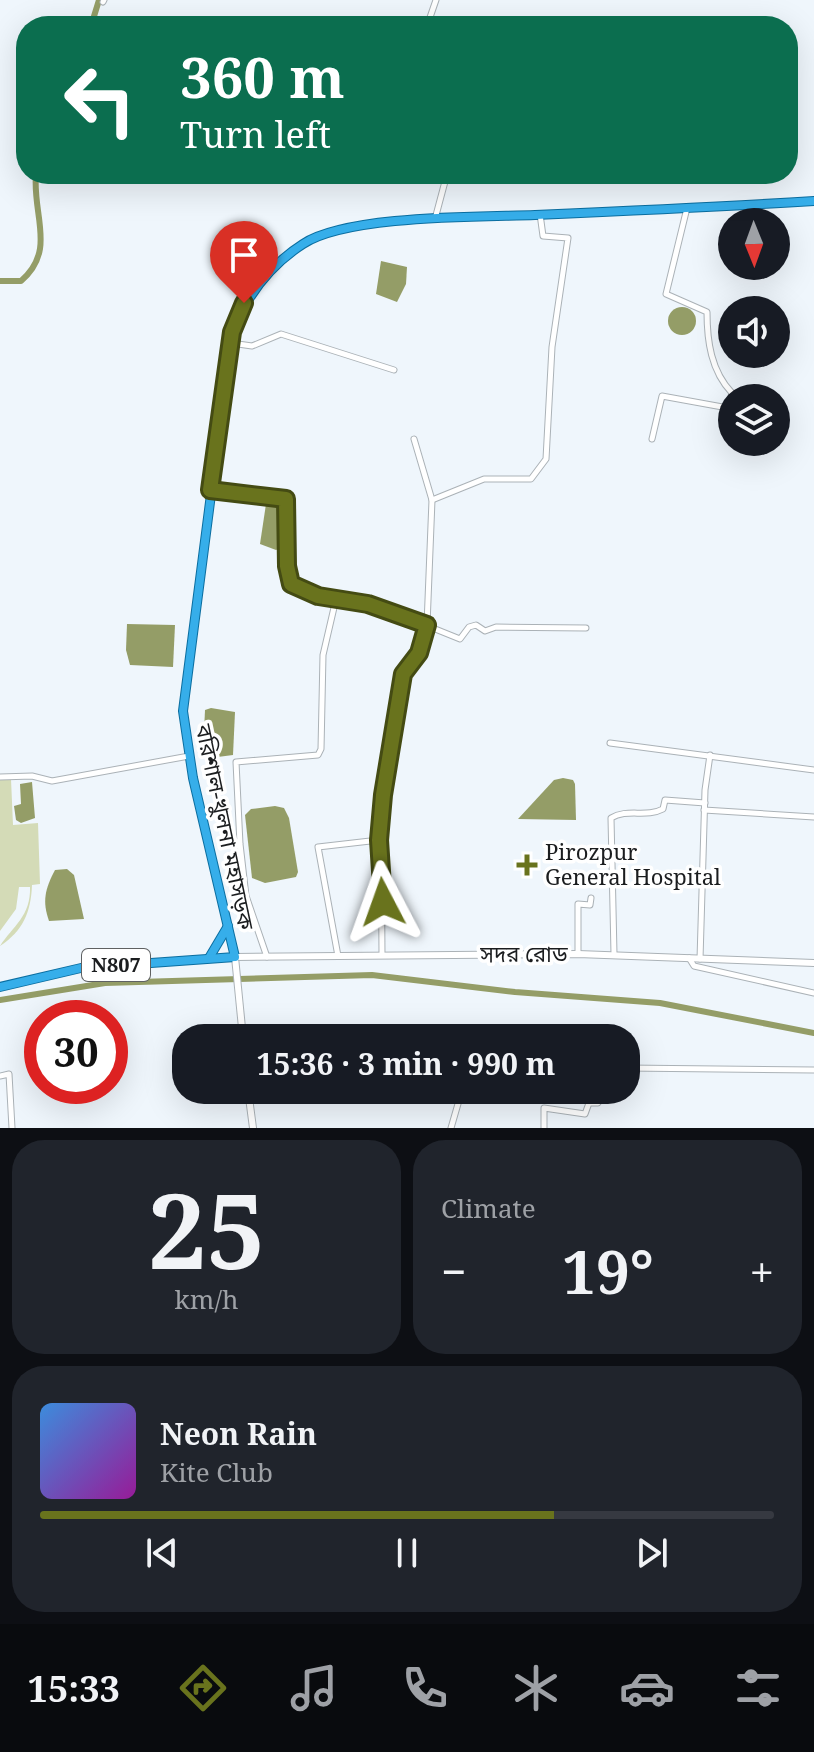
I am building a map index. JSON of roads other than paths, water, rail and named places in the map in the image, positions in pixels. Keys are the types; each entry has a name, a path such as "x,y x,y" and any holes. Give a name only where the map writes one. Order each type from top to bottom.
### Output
{"highway":[{"name":"বরিশাল-খুলনা মহাসড়ক","path":"0,987 81,968 235,957 189,756 183,711 230,342 244,303 268,273 304,243 341,228 434,220 814,201"},
{"path":"209,958 228,926"}],"street":[{"path":"434,220 444,184"},
{"path":"652,439 662,396 728,408 732,393 724,385 707,341 707,312 666,294 687,208"},
{"path":"432,500 484,479 531,479 546,459 552,347 568,238 543,236 540,214"},
{"path":"230,342 252,346 281,334 394,370"},
{"path":"382,955 379,840 403,674 419,653 427,625 432,500 414,439"},
{"path":"210,490 286,499 289,580 303,590 368,604 460,639 469,627 476,625 485,631 496,627 586,628"},
{"path":"267,957 246,896 236,762 318,755 321,749 323,655 336,599"},
{"path":"610,743 814,770"},
{"path":"700,959 704,806 710,755"},
{"path":"0,777 32,776 52,781 189,756"},
{"path":"614,954 611,818 625,813 657,812 663,809 665,800 814,817"},
{"path":"338,956 318,847 379,840"},
{"path":"578,954 578,904 590,905 591,898"},
{"name":"সদর রোড","path":"235,957 614,954 814,963"},
{"path":"235,957 242,1024"},
{"path":"689,958 694,966 814,993"},
{"path":"640,1068 814,1070"},
{"path":"0,1076 9,1074 12,1128"},
{"path":"250,1104 253,1128"},
{"path":"451,1128 458,1104"},
{"path":"544,1128 544,1108 585,1114 589,1104"}],"waterway":[{"path":"94,16 99,0"},
{"path":"0,281 21,281 38,257 41,244 36,184"},
{"path":"0,1000 105,983 372,975 515,992 660,1003 814,1033"}],"place":[{"name":"Pirozpur General Hospital","path":"527,865"}]}
